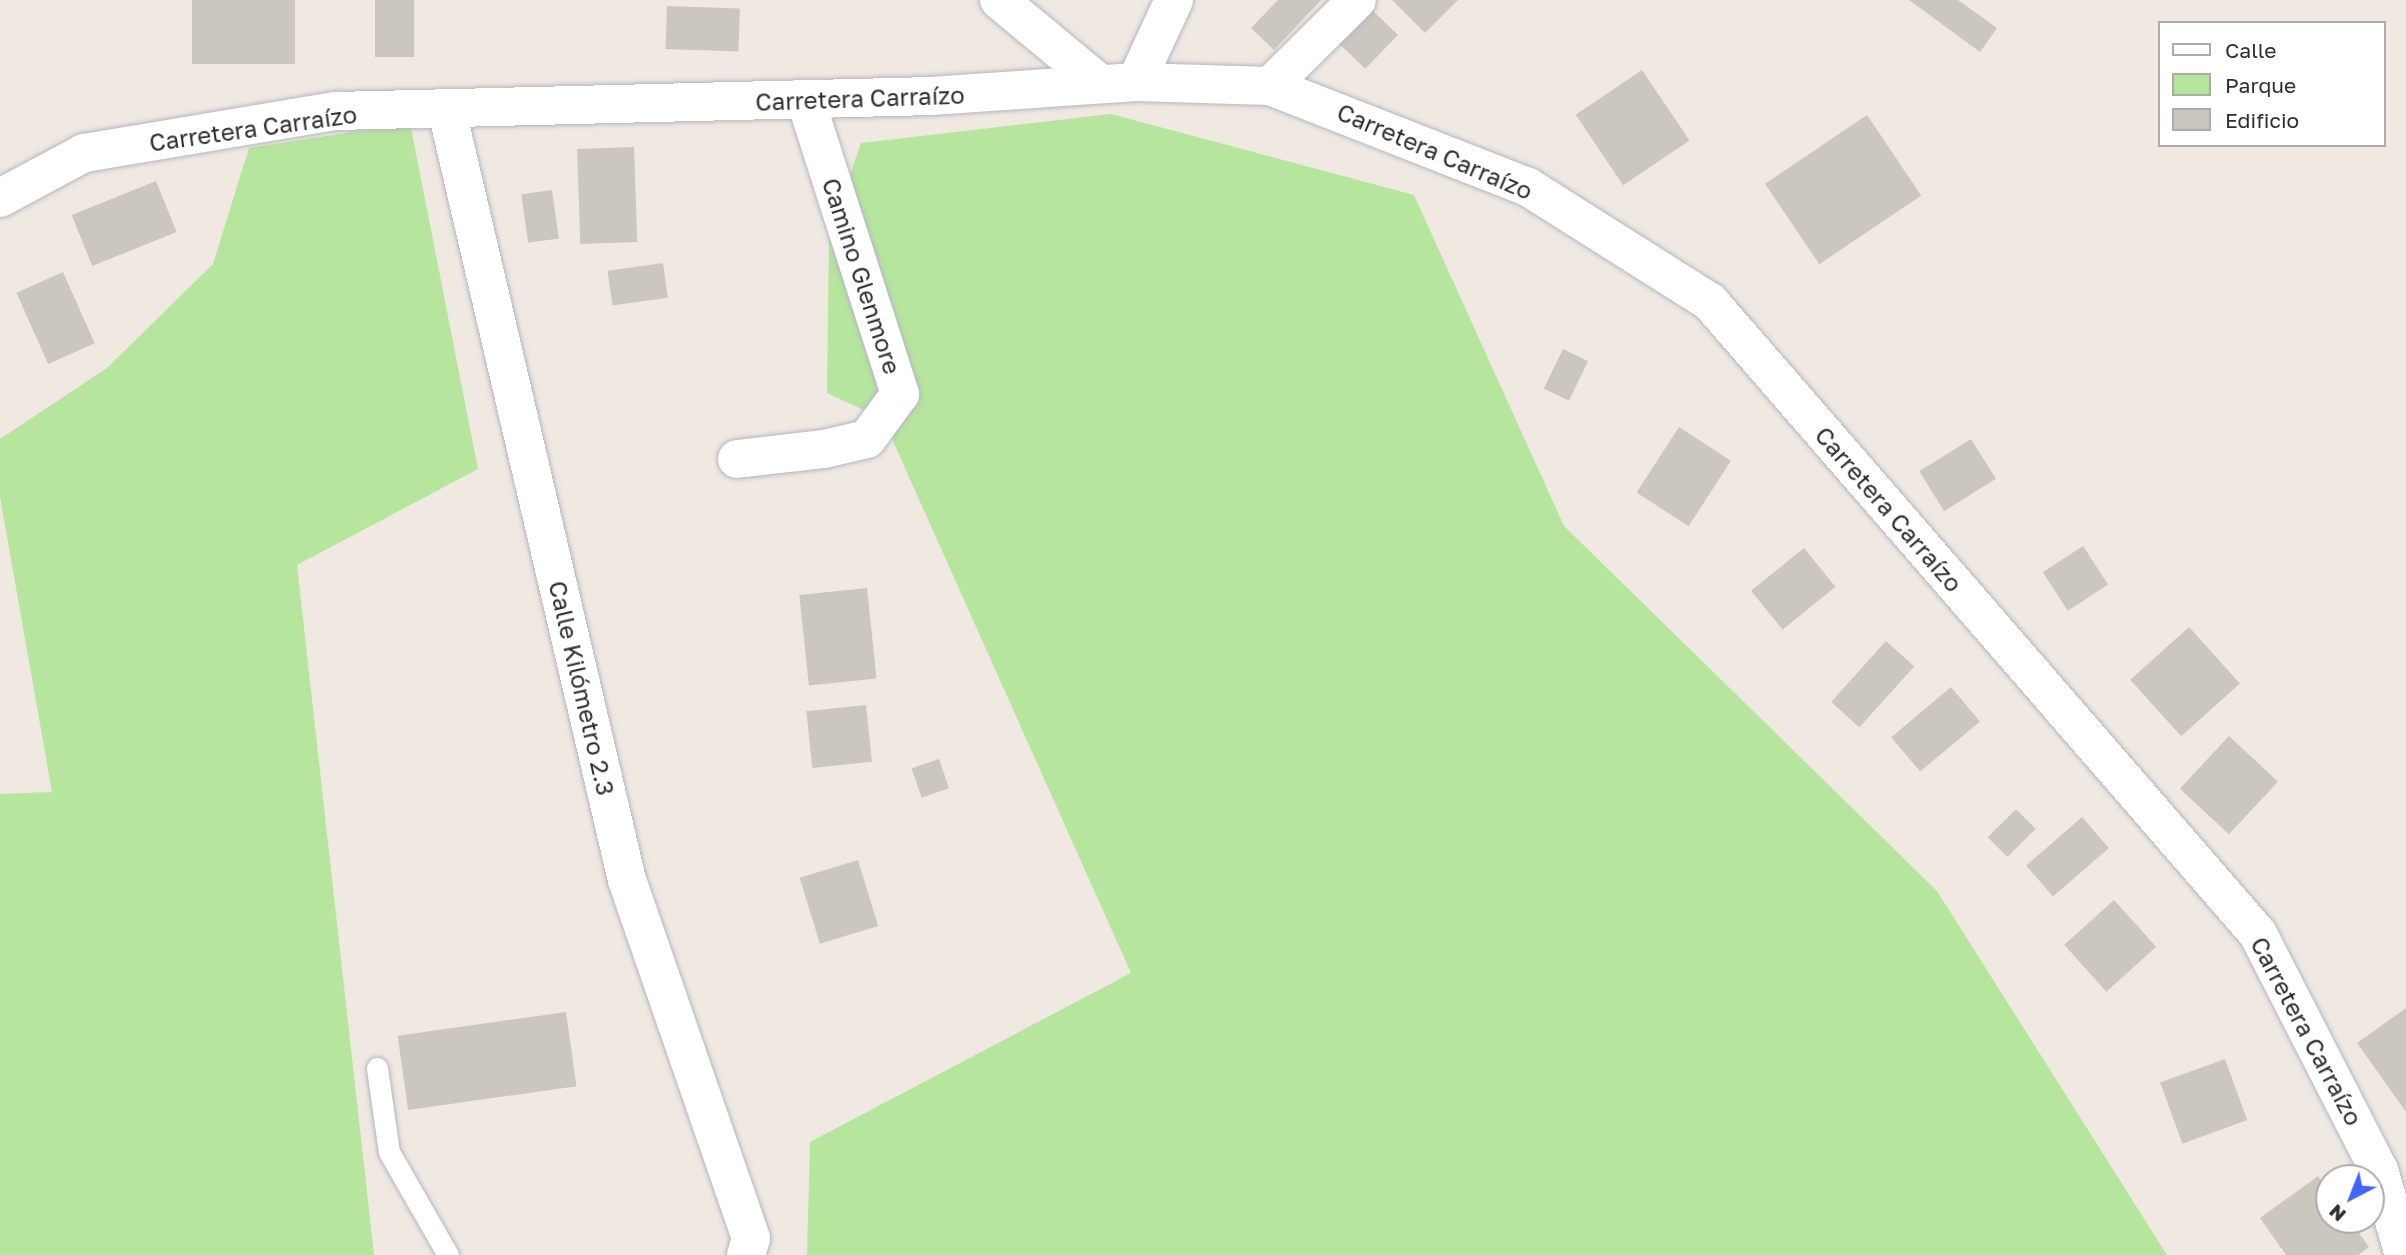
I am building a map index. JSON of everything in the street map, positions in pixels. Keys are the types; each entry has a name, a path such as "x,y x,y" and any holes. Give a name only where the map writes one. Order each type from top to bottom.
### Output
{"street":[{"path":"999,0 1118,83 1174,0"},
{"path":"1270,86 1357,0"},
{"name":"Carretera Carraízo","path":"0,198 84,153 336,111 447,111 806,100 1118,83 1270,86 1528,187 1710,302 2258,934 2379,1170 2404,1255"},
{"name":"Camino Glenmore","path":"737,459 824,449 867,439 900,394 806,100"},
{"name":"Calle Kilómetro 2.3","path":"447,111 627,880 751,1238 747,1255"}],"lane":[{"path":"377,1069 389,1152 448,1255"}],"green space":[{"path":"1111,114 1414,195 1564,526 1937,891 2167,1255 807,1255 810,1142 1131,973 883,419 827,393 829,235 861,143"},
{"path":"410,123 478,469 297,565 374,1255 0,1255 0,794 52,792 0,497 0,439 107,368 213,264 249,148"}],"building":[{"path":"192,0 295,0 295,64 192,64"},
{"path":"375,0 414,0 414,57 375,57"},
{"path":"1278,0 1321,0 1274,50 1251,28"},
{"path":"1392,0 1458,0 1425,33"},
{"path":"1909,0 1958,0 1997,28 1980,52"},
{"path":"667,6 740,9 738,52 665,49"},
{"path":"1372,10 1398,35 1365,69 1339,44"},
{"path":"1642,70 1690,140 1623,185 1576,115"},
{"path":"1867,115 1921,195 1819,264 1765,184"},
{"path":"634,147 637,242 580,244 577,149"},
{"path":"156,181 177,232 92,266 72,215"},
{"path":"552,190 559,239 528,243 521,194"},
{"path":"663,263 668,298 612,305 608,271"},
{"path":"63,272 95,343 48,364 16,293"},
{"path":"1563,349 1588,361 1569,401 1544,389"},
{"path":"1679,427 1731,461 1689,526 1637,492"},
{"path":"1971,439 1996,479 1944,511 1919,471"},
{"path":"2083,546 2108,585 2068,611 2043,572"},
{"path":"1804,548 1835,587 1783,630 1751,591"},
{"path":"867,588 877,679 809,686 799,595"},
{"path":"2189,627 2240,683 2181,736 2130,680"},
{"path":"1886,641 1914,666 1859,727 1831,702"},
{"path":"1951,687 1980,721 1920,772 1891,737"},
{"path":"866,705 872,762 812,768 806,711"},
{"path":"2229,736 2278,782 2229,834 2180,789"},
{"path":"939,759 949,788 922,798 912,768"},
{"path":"2016,809 2036,829 2008,857 1988,837"},
{"path":"2082,817 2109,848 2053,896 2026,866"},
{"path":"858,860 878,926 820,944 800,878"},
{"path":"2114,900 2156,947 2106,992 2064,945"},
{"path":"2406,1008 2406,1112 2357,1043"},
{"path":"566,1012 576,1086 408,1110 398,1036"},
{"path":"2225,1059 2247,1120 2182,1144 2160,1083"},
{"path":"2315,1178 2315,1234 2360,1234 2369,1247 2358,1255 2286,1255 2260,1218"}]}
